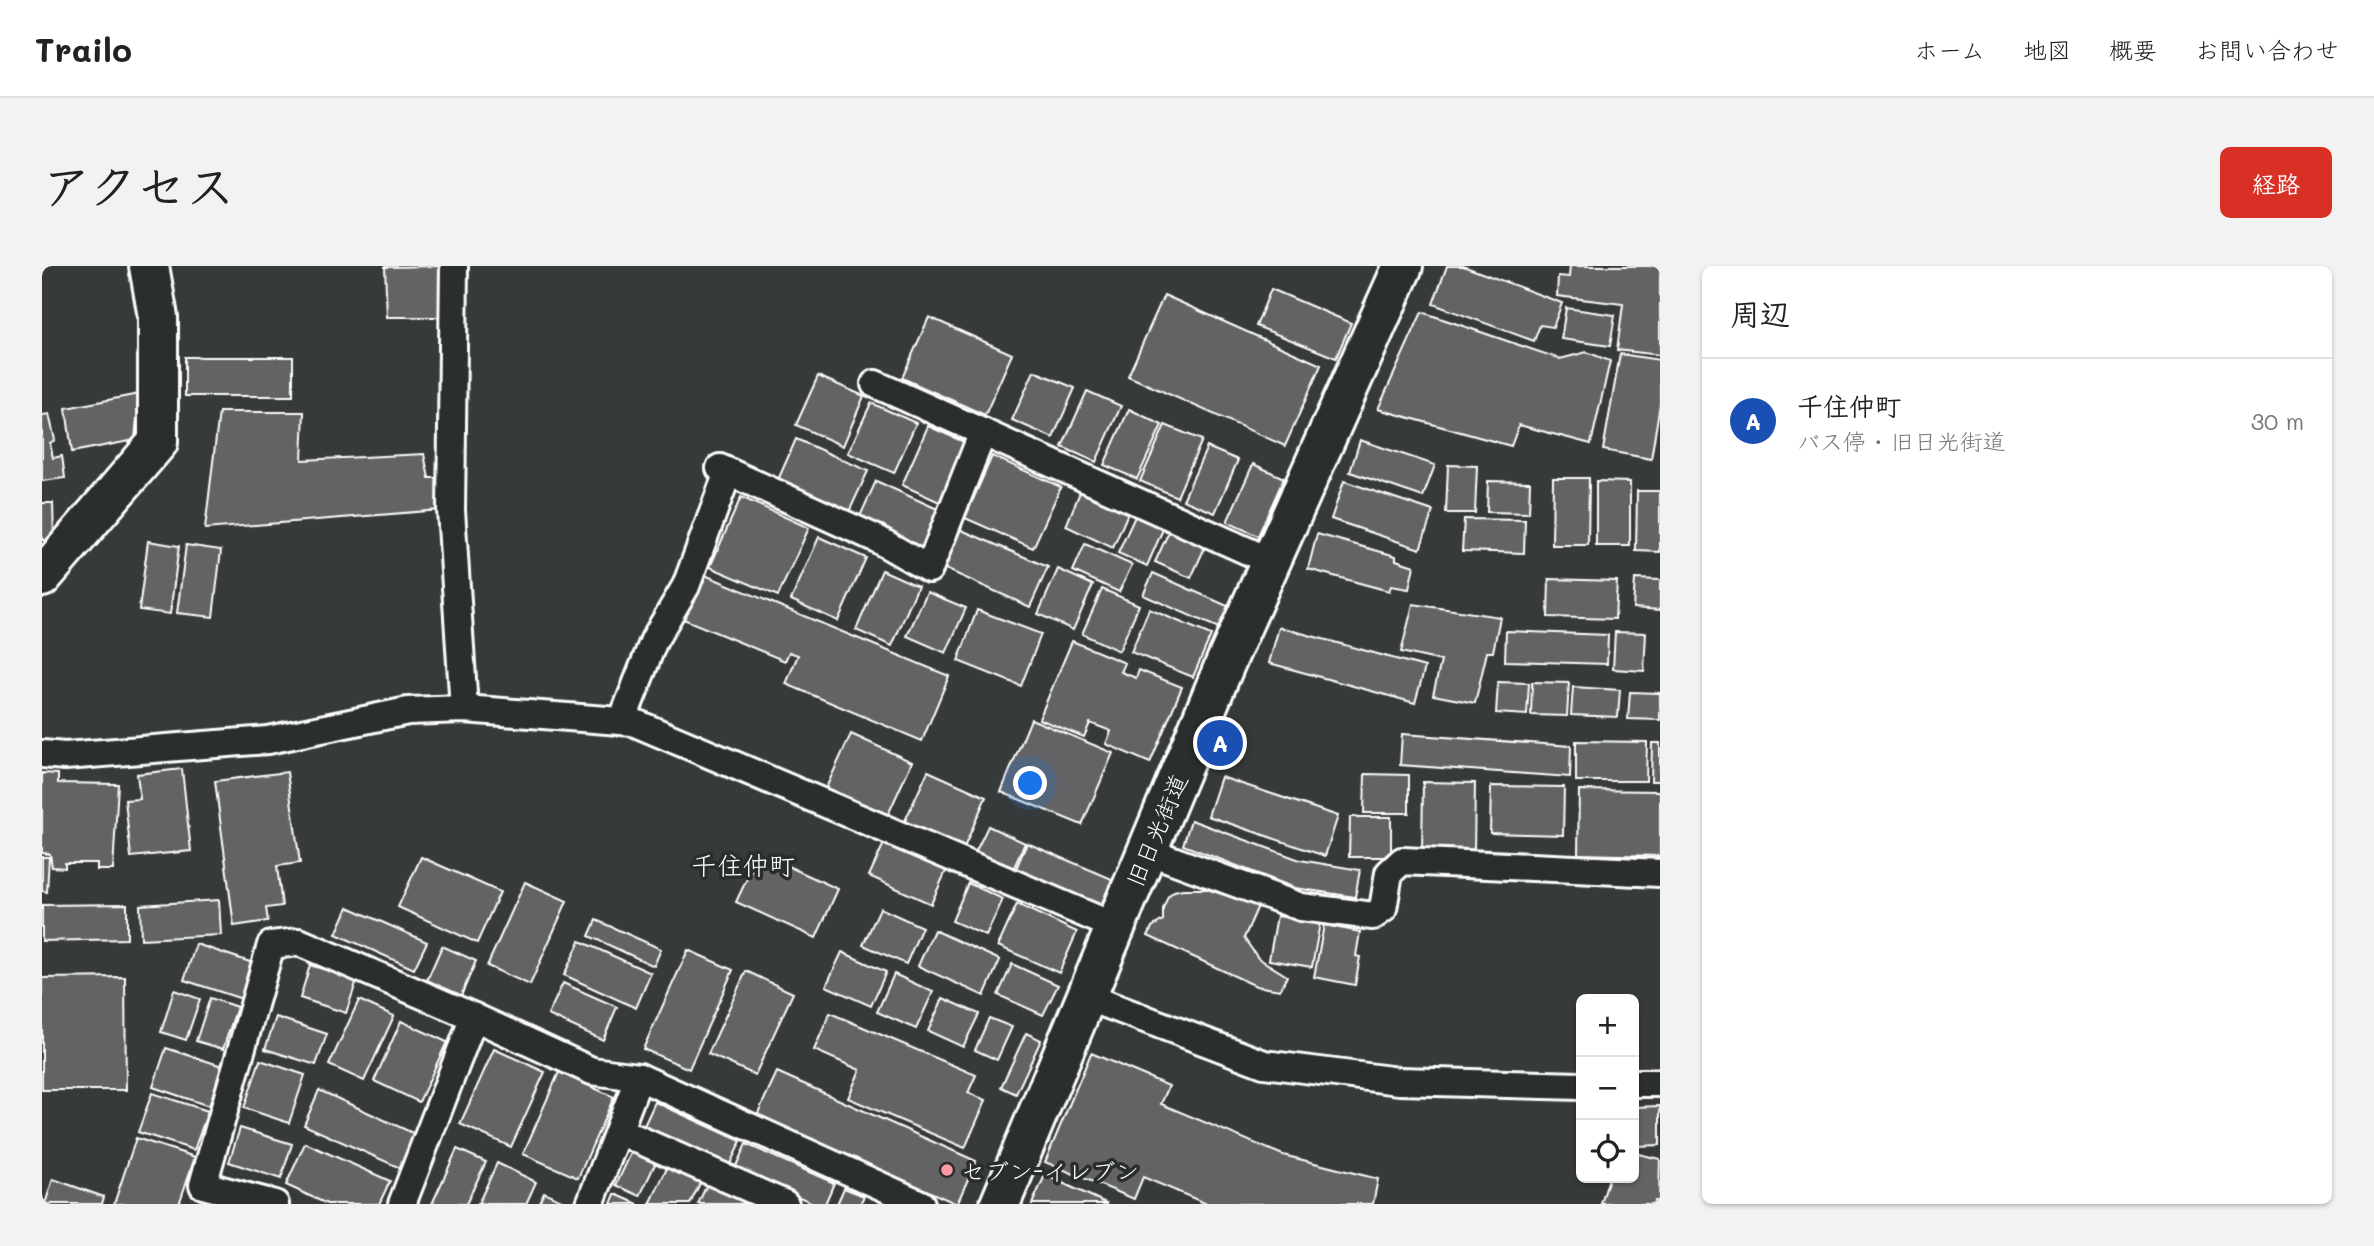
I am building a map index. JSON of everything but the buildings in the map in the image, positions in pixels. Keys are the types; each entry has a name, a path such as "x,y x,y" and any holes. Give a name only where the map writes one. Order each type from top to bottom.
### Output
{"street":[{"path":"42,576 158,442 158,317 149,266"},
{"name":"旧日光街道","path":"1000,1204 1225,664 1403,266"}],"lane":[{"path":"454,266 451,510 464,709"},
{"path":"875,384 1272,562"},
{"path":"622,722 654,640 685,586 724,470 877,539 929,569 983,432"},
{"path":"42,754 65,756 268,740 408,711 464,709 633,722 1116,927"},
{"path":"1148,850 1301,907 1373,916 1383,909 1389,873 1402,861 1660,873"},
{"path":"275,1204 203,1185 271,945 299,942 592,1071 639,1077 921,1204"},
{"path":"1087,997 1264,1064 1399,1081 1576,1086"},
{"path":"402,1204 474,1017"},
{"path":"590,1204 639,1077"},
{"path":"1639,1083 1660,1083"},
{"path":"619,1131 785,1204"}],"place":[{"name":"千住仲町","path":"1220,743"},
{"name":"セブン-イレブン","path":"947,1170"}],"district":[{"name":"千住仲町","path":"743,865"}]}
